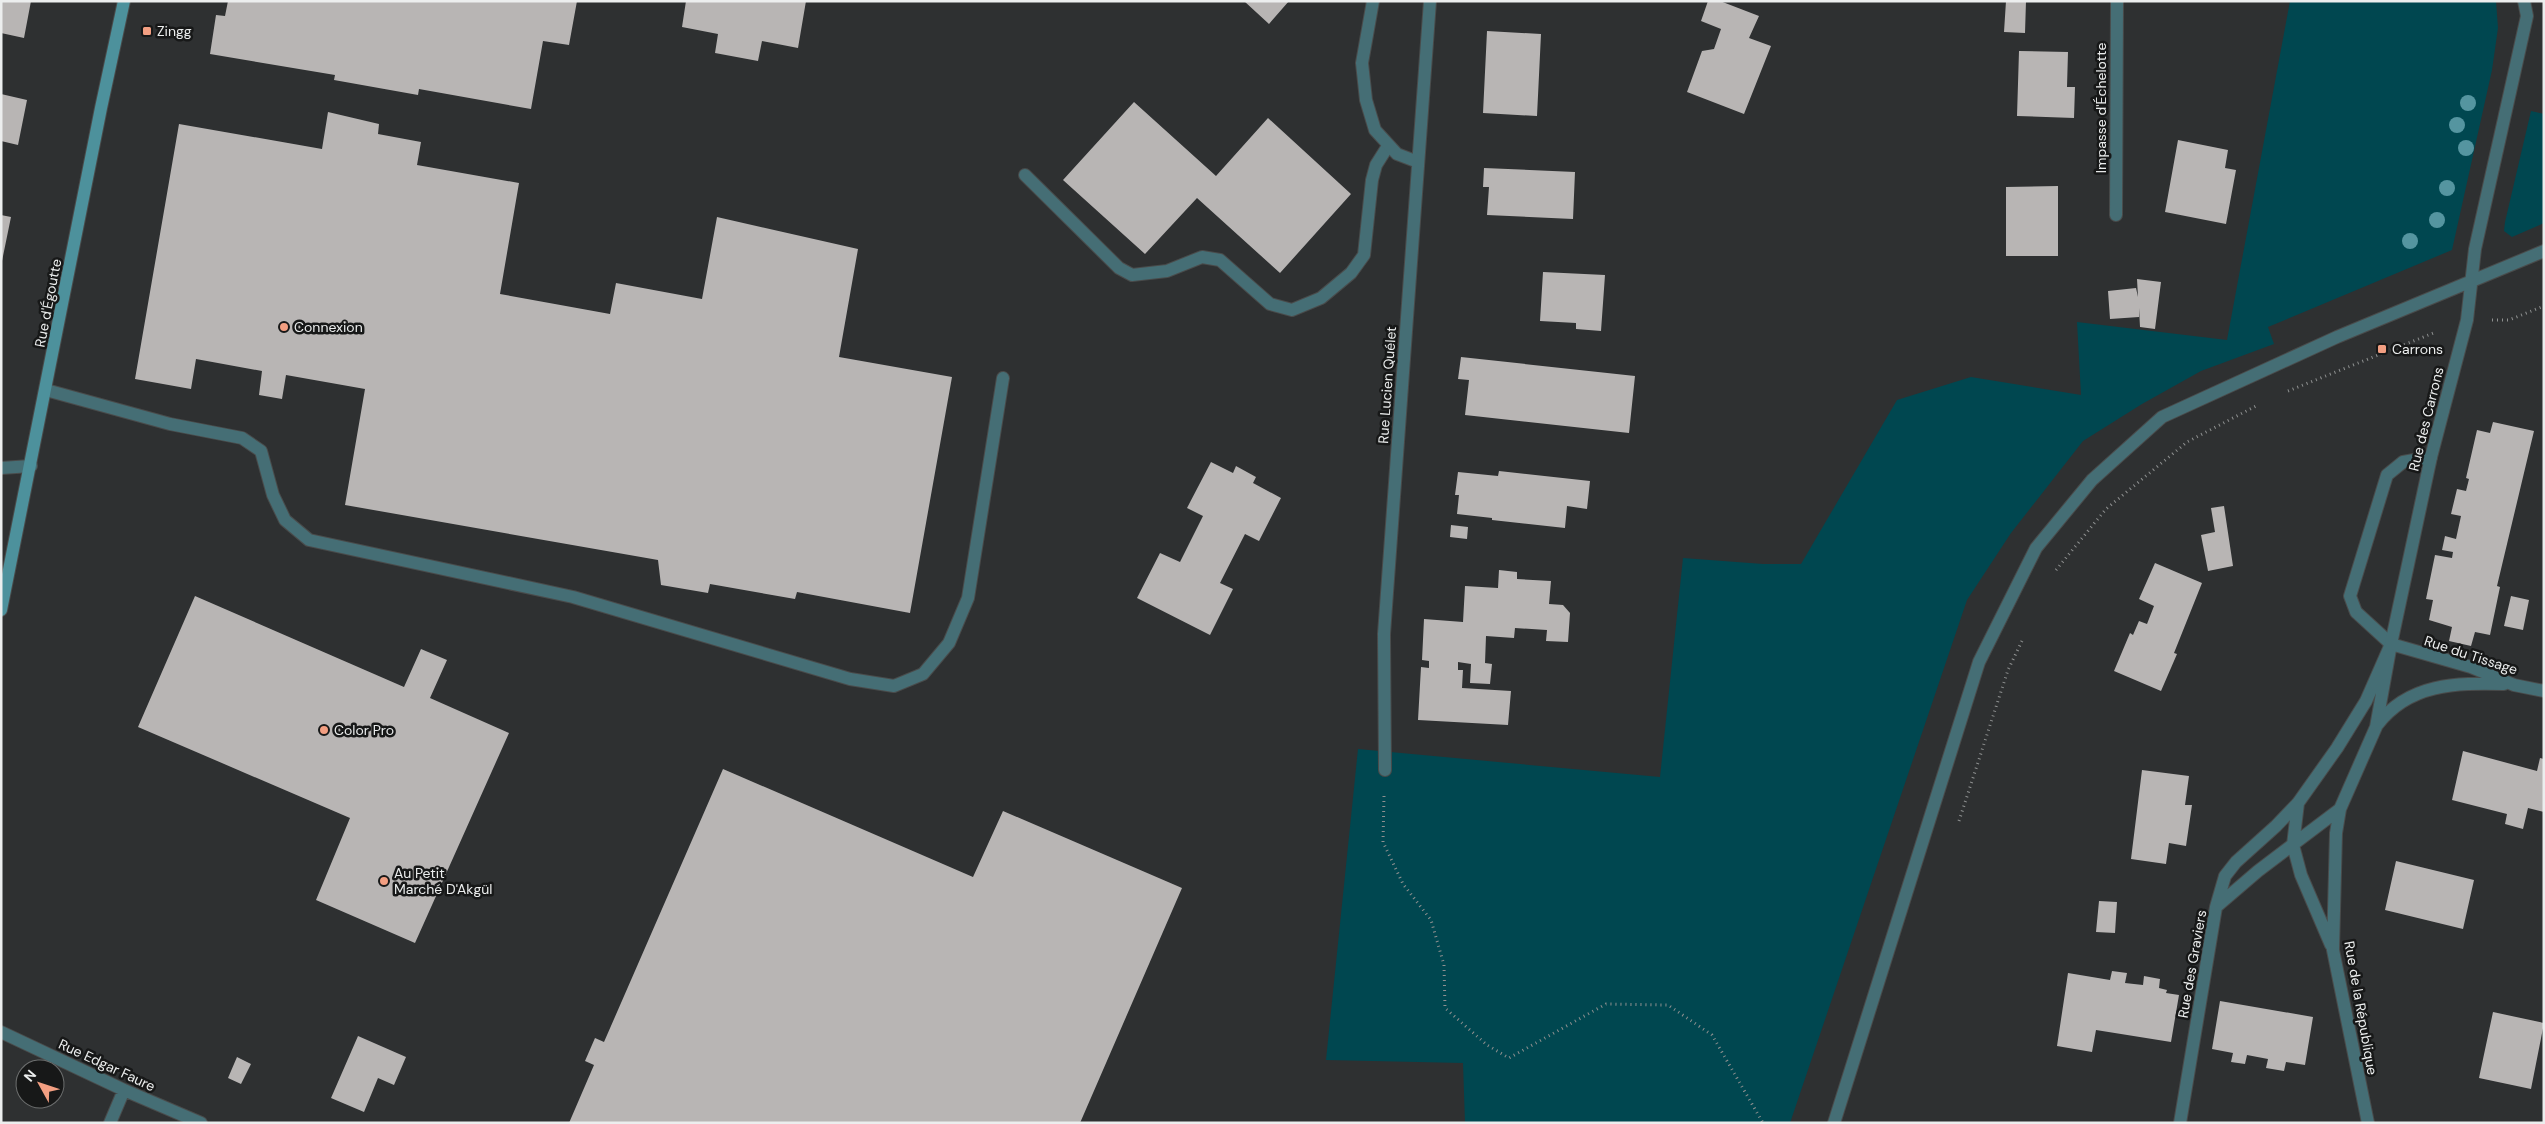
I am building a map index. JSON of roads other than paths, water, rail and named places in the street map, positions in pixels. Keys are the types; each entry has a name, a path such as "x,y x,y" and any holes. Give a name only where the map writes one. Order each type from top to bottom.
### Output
{"main road":[{"name":"Rue d'Égoutte","path":"1,610 124,1"}],"street":[{"path":"1373,1 1362,63 1366,100 1375,130 1388,146 1397,154 1418,162"},
{"name":"Rue Lucien Quélet","path":"1385,770 1384,634 1430,1"},
{"name":"Impasse d'Échelotte","path":"2116,216 2117,1"},
{"name":"Rue des Carrons","path":"2340,808 2376,727 2391,644 2431,456 2467,320 2476,248 2527,16 2524,1"},
{"path":"1025,176 1119,268 1132,275 1167,271 1202,257 1220,260 1270,304 1292,310 1320,298 1351,273 1364,255 1372,180 1376,165 1388,146"},
{"path":"1834,1123 1979,662 2036,548 2092,480 2162,417 2337,337 2544,251"},
{"path":"46,390 170,424 242,438 261,451 273,496 285,520 309,540 573,596 850,679 894,686 923,674 949,643 968,598 1003,378"},
{"path":"2216,907 2225,876 2236,862 2298,803 2366,701 2391,644 2356,612 2350,596 2387,475 2403,462 2431,456"},
{"path":"1,468 31,466"},
{"name":"Rue du Tissage","path":"2391,644 2471,668 2514,685 2544,691"},
{"path":"2376,727 2385,715 2405,699 2423,690 2451,684 2514,685"},
{"path":"2298,803 2293,845 2301,875 2333,950"},
{"name":"Rue des Graviers","path":"2180,1123 2216,907 2340,808"},
{"name":"Rue de la République","path":"2340,808 2336,833 2333,950 2368,1123"},
{"name":"Rue Edgar Faure","path":"1,1032 124,1090 201,1123"},
{"path":"110,1123 124,1090"}],"place":[{"name":"Zingg","path":"147,31"},
{"name":"Connexion","path":"284,327"},
{"name":"Carrons","path":"2382,349"},
{"name":"Color Pro","path":"324,730"},
{"name":"Au Petit Marché D'Akgül","path":"384,881"}]}
